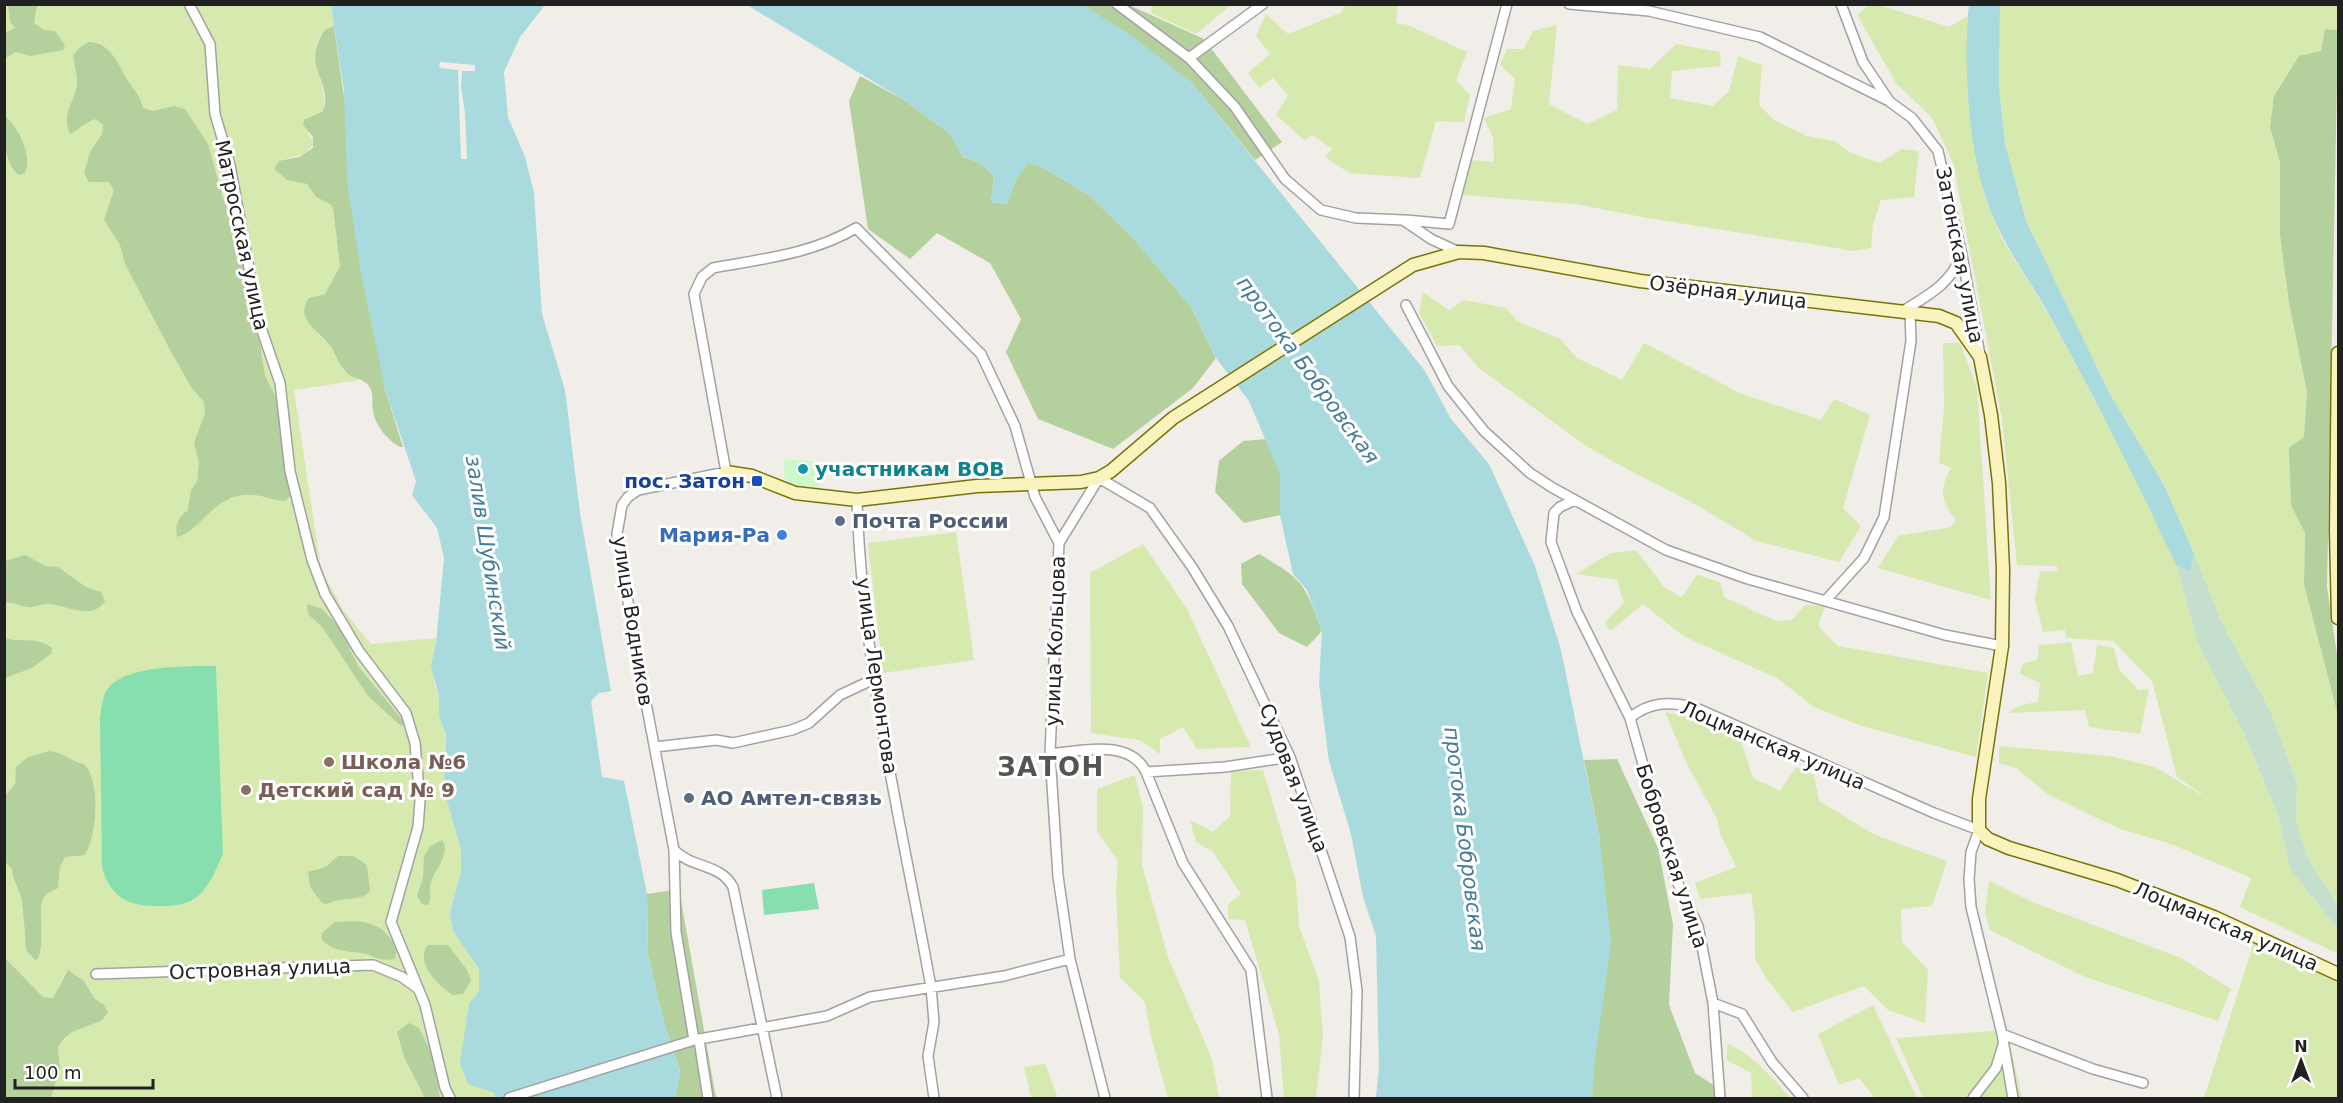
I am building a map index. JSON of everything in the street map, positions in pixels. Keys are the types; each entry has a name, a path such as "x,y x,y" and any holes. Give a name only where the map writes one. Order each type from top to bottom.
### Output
{"street":[{"name":"Матросская улица","path":"189,4 210,44 215,114 235,189 259,322 280,383 290,471 312,560 325,594 379,680 406,713 415,743 420,801 418,827 391,922 425,1005 445,1088 450,1098"},
{"name":"Озёрная улица","path":"1117,4 1189,58 1235,107 1285,179 1322,210 1337,215 1403,220 1431,239 1459,252"},
{"path":"1189,58 1263,4"},
{"path":"1403,220 1449,224 1507,4"},
{"path":"1569,4 1649,11 1760,37 1890,102"},
{"name":"Затонская улица","path":"1842,4 1863,62 1890,102 1912,118 1938,151 1962,255 1980,357"},
{"path":"1059,543 1030,483 1015,426 981,354 856,228 833,241 809,249 713,268 697,285 694,294 726,472 740,473 795,493 857,500 977,486 1030,483 1081,482 1098,478"},
{"name":"Озёрная улица","path":"1098,478 1111,471 1173,418 1413,265 1459,252 1484,253 1599,275 1699,289 1939,316 1956,323 1980,357"},
{"path":"1826,600 1864,558 1884,517 1910,352 1907,311 1937,290 1954,273 1962,255"},
{"path":"1406,305 1448,386 1484,431 1530,472 1575,500 1666,550 1748,579 1945,635 2002,646"},
{"path":"2338,353 2336,531 2338,618"},
{"path":"1980,357 1991,415 1999,483 2003,569 2002,646 1979,799 1979,830 1971,852 1969,879 1971,907 2003,1038 2013,1098"},
{"name":"улица Водников","path":"708,1098 676,932 674,850 633,634 617,534 618,518 628,496 638,490 726,472"},
{"name":"улица Кольцова","path":"1098,478 1059,543 1050,754 1058,876 1070,959 1105,1098"},
{"name":"Судовая улица","path":"1098,478 1150,508 1192,567 1228,626 1290,757 1350,937 1357,991 1354,1098"},
{"name":"улица Лермонтова","path":"857,500 866,617 874,679 931,987 934,1022 928,1056 934,1098"},
{"path":"1575,500 1560,507 1554,513 1551,542 1577,612 1630,718"},
{"path":"655,747 716,740 733,742 792,730 809,723 840,695 874,679"},
{"name":"Лоцманская улица","path":"1630,718 1638,711 1655,704 1671,703 1694,708 1934,813 1979,830 1988,839 2008,848 2117,880 2204,913 2338,974"},
{"name":"Бобровская улица","path":"1630,718 1674,875 1698,926 1713,1003 1720,1098"},
{"path":"1050,754 1099,749 1118,751 1133,755 1146,772 1183,862 1251,970 1267,1098"},
{"path":"1146,772 1225,767 1290,757"},
{"path":"674,850 690,862 719,870 733,887 777,1098"},
{"path":"509,1098 697,1040 827,1016 870,997 1004,976 1070,959"},
{"name":"Островная улица","path":"96,974 374,965 402,977 417,988"},
{"path":"1713,1003 1742,1014 1772,1062 1803,1098"},
{"path":"2003,1038 2093,1069 2143,1083"},
{"path":"1973,1098 1996,1068 2003,1038"}],"green space":[{"path":"1152,4 1231,5 1196,34 1151,13"},
{"path":"1876,4 1949,27 1968,16 1967,82 1975,149 1985,197 2001,237 2049,315 2135,476 2176,565 2198,643 2245,736 2278,815 2290,869 2338,929 2338,954 2240,907 2251,878 2171,844 2120,829 2049,795 2016,768 1999,763 1999,746 2110,756 2155,767 2210,800 2177,777 2152,681 2113,641 2066,638 2065,630 2043,632 2035,600 2040,571 2057,571 2057,566 2017,565 2002,419 1953,163 1932,118 1896,83 1857,15 1869,5"},
{"path":"5,5 331,5 334,26 322,34 315,54 324,101 323,111 313,115 308,134 315,143 304,154 289,158 274,169 287,180 307,184 316,197 333,208 340,266 325,294 309,299 317,333 330,345 345,372 360,380 294,390 321,569 343,610 371,644 436,638 434,682 439,697 439,717 446,734 443,765 461,850 461,872 450,913 453,931 479,969 479,991 469,1004 468,1084 494,1093 496,1098 51,1098 60,1068 58,1047 72,1032 101,1021 103,1004 94,998 84,981 68,971 53,998 43,997 5,958"},
{"path":"8,5 37,5 34,23 44,30 55,31 65,45 63,50 31,56 16,52 5,58 5,33 15,28 10,22"},
{"path":"1083,5 1129,5 1204,39 1282,142 1255,160 1192,83"},
{"path":"1346,5 1398,5 1396,23 1408,25 1467,52 1456,80 1470,95 1464,122 1436,121 1420,178 1349,173 1325,157 1332,149 1313,135 1304,140 1276,115 1288,95 1273,78 1259,88 1248,73 1270,54 1256,36 1266,14 1288,34 1340,13"},
{"path":"2000,5 2338,5 2338,30 2325,29 2321,51 2270,128 2280,162 2280,235 2289,303 2307,392 2304,437 2291,504 2305,533 2304,584 2338,716 2338,907 2307,856 2296,820 2297,783 2270,710 2223,625 2164,485 2110,394 2026,221 2005,144 1999,87"},
{"path":"1557,25 1549,104 1587,124 1617,110 1618,65 1650,69 1676,44 1720,52 1721,66 1672,71 1670,98 1713,106 1729,91 1738,56 1762,65 1759,105 1774,120 1807,136 1835,141 1851,153 1880,163 1902,149 1919,151 1914,197 1881,200 1873,225 1871,248 1854,251 1642,217 1576,204 1462,195 1470,160 1494,162 1493,138 1484,118 1511,109 1515,79 1500,65 1507,49 1524,49 1533,31"},
{"path":"334,26 385,389 403,447 391,441 379,427 374,416 372,394 368,385 345,371 327,341 306,319 304,312 309,298 325,294 340,266 333,208 316,197 307,184 287,180 274,169 279,161 299,157 313,148 313,137 303,125 304,120 323,111 325,100 315,54 325,30"},
{"path":"2325,29 2338,30 2327,587 2338,661 2338,716 2304,584 2305,533 2291,505 2289,448 2304,437 2307,392 2289,303 2280,235 2280,162 2270,128 2274,96 2299,56 2321,51"},
{"path":"89,42 102,45 111,53 137,94 143,108 153,111 174,106 185,109 208,144 223,198 244,249 249,313 260,344 265,376 280,405 292,494 285,501 254,495 232,497 215,508 192,529 177,537 178,522 188,510 191,490 197,482 199,462 194,443 205,413 204,402 191,387 169,348 125,264 120,245 104,220 114,190 109,182 89,182 84,173 90,152 102,134 103,125 96,119 70,134 67,119 77,81 73,55"},
{"path":"860,76 904,100 949,133 963,157 978,162 994,175 991,202 1007,204 1016,179 1027,162 1042,167 1090,196 1134,239 1191,307 1216,358 1193,388 1113,449 1038,419 1006,352 1021,319 990,263 937,233 910,259 868,229 849,101"},
{"path":"4,115 14,126 26,150 27,166 25,173 20,175 14,171 7,157"},
{"path":"1423,292 1449,310 1464,300 1506,308 1517,321 1560,339 1577,358 1622,380 1644,343 1742,394 1821,420 1834,399 1870,415 1843,508 1861,526 1839,562 1756,541 1697,505 1586,446 1479,368 1459,345 1437,346 1419,313"},
{"path":"1943,343 1960,343 1977,388 1991,600 1878,568 1898,536 1951,527 1956,520 1947,507 1943,495 1944,483 1951,468 1939,463 1944,408"},
{"path":"1267,439 1280,474 1280,515 1244,523 1215,492 1219,461 1243,441"},
{"path":"785,459 821,462 819,487 793,485 784,477"},
{"path":"956,532 974,660 883,673 868,543"},
{"path":"1143,544 1187,609 1251,747 1197,749 1183,727 1160,739 1160,754 1140,740 1091,733 1090,573"},
{"path":"1636,550 1665,588 1682,597 1697,575 1720,582 1724,597 1776,621 1792,620 1805,605 1825,606 1818,626 1838,646 1988,673 1976,757 1862,726 1814,707 1777,678 1683,636 1643,604 1610,631 1605,622 1624,603 1617,580 1576,574 1610,553"},
{"path":"1259,554 1294,577 1306,592 1322,631 1307,647 1279,633 1242,584 1241,564"},
{"path":"2194,554 2223,625 2270,710 2297,783 2296,820 2307,856 2338,907 2338,929 2290,869 2278,815 2245,736 2198,643 2176,565 2190,572"},
{"path":"25,555 46,566 58,567 86,587 101,592 105,601 100,607 86,611 47,604 30,607 5,603 5,561"},
{"path":"307,604 322,609 339,627 358,666 405,723 401,726 368,696 323,628 308,614"},
{"path":"5,638 40,642 52,648 52,653 32,668 5,678"},
{"path":"2071,642 2078,676 2093,673 2097,645 2114,648 2119,669 2138,690 2149,689 2140,734 2089,727 2085,710 2007,713 2021,705 2038,702 2040,683 2020,674 2023,663 2037,660 2039,645"},
{"path":"216,666 223,854 209,883 193,900 171,906 132,903 111,888 102,868 100,717 104,697 107,689 119,679 145,670"},
{"path":"1665,712 1705,719 1740,738 1753,778 1780,791 1796,767 1814,775 1819,801 1875,835 1947,861 1932,906 1901,909 1902,942 1928,970 1925,1023 1888,1010 1864,986 1793,1012 1766,978 1755,959 1755,920 1751,893 1700,899 1695,883 1736,867 1720,833 1717,819 1687,764"},
{"path":"50,751 84,764 93,783 95,808 92,835 85,855 65,857 60,867 58,888 46,895 42,901 41,946 36,961 26,950 21,898 12,869 5,862 5,796 15,784 16,767 28,757"},
{"path":"1617,759 1658,848 1673,924 1669,1005 1695,1073 1724,1092 1724,1098 1592,1098 1600,841 1584,760"},
{"path":"1263,770 1296,881 1299,926 1319,981 1323,1037 1316,1098 1284,1098 1279,1035 1245,920 1228,919 1228,904 1241,894 1213,852 1196,842 1190,820 1213,832 1230,816 1231,771"},
{"path":"1135,775 1143,807 1142,865 1168,957 1212,1059 1219,1098 1168,1098 1151,1037 1145,1002 1120,978 1116,891 1118,861 1097,831 1097,789"},
{"path":"442,840 445,852 430,886 428,905 422,904 417,896 423,877 424,856 430,846"},
{"path":"338,856 353,856 367,866 370,891 362,897 322,903 310,887 308,872 326,867"},
{"path":"1989,881 2035,903 2181,958 2231,989 2218,1021 2085,977 1990,930 1985,914"},
{"path":"814,883 819,909 764,915 762,890"},
{"path":"679,889 716,1098 675,1098 680,1070 664,1023 648,955 647,894"},
{"path":"335,922 367,923 381,929 393,943 396,952 395,959 379,959 329,946 321,938 322,933"},
{"path":"2256,936 2338,974 2338,1098 2204,1098"},
{"path":"428,945 448,945 467,970 471,980 463,994 453,995 430,973 424,959 424,952"},
{"path":"5,958 43,997 53,998 68,970 84,981 94,998 103,1004 108,1012 101,1021 72,1032 58,1047 60,1068 51,1098 5,1098"},
{"path":"1873,1005 1917,1098 1875,1098 1859,1078 1839,1085 1818,1034"},
{"path":"409,1023 419,1028 432,1054 440,1098 425,1098 404,1057 397,1032"},
{"path":"2007,1030 2022,1098 1923,1098 1896,1038"},
{"path":"1728,1044 1754,1060 1791,1098 1752,1098 1751,1073 1726,1060"},
{"path":"1045,1064 1058,1098 1031,1098 1024,1067"}],"water":[{"name":"залив Шубинский","path":"331,5 545,5 520,37 504,72 508,117 525,157 534,193 542,314 565,390 580,513 611,691 599,693 591,701 602,777 624,781 647,894 648,955 664,1023 680,1070 675,1098 496,1098 494,1093 468,1084 460,1063 469,1004 479,991 479,969 453,931 450,913 461,872 461,850 444,790 446,734 439,717 439,697 431,666 436,643 444,558 437,528 412,495 416,481 385,389 361,273 347,180 344,90"},
{"name":"протока Бобровская","path":"747,5 1083,5 1132,36 1192,83 1425,371 1451,419 1489,464 1535,566 1561,650 1600,841 1611,943 1595,1058 1592,1098 1376,1098 1379,1067 1376,936 1363,897 1351,834 1329,761 1319,684 1322,631 1307,590 1293,574 1280,515 1280,474 1249,401 1216,358 1191,307 1134,239 1090,196 1042,167 1028,163 1016,179 1007,204 991,202 994,175 978,162 963,157 949,133 904,100"},
{"path":"1969,5 2000,5 1999,87 2005,144 2026,221 2110,394 2164,485 2194,554 2190,572 2176,565 2084,379 2007,245 1992,214 1975,154 1968,103"}],"pier":[{"path":"440,62 475,65 475,71 462,71 461,88 465,112 467,159 461,159 458,70 439,68"}],"place":[{"name":"участникам ВОВ","path":"803,469"},
{"name":"пос. Затон","path":"757,481"},
{"name":"Почта России","path":"840,521"},
{"name":"Мария-Ра","path":"782,535"},
{"name":"Школа №6","path":"329,762"},
{"name":"Детский сад № 9","path":"246,790"},
{"name":"АО Амтел-связь","path":"689,798"}],"district":[{"name":"ЗАТОН","path":"1051,767"}]}
